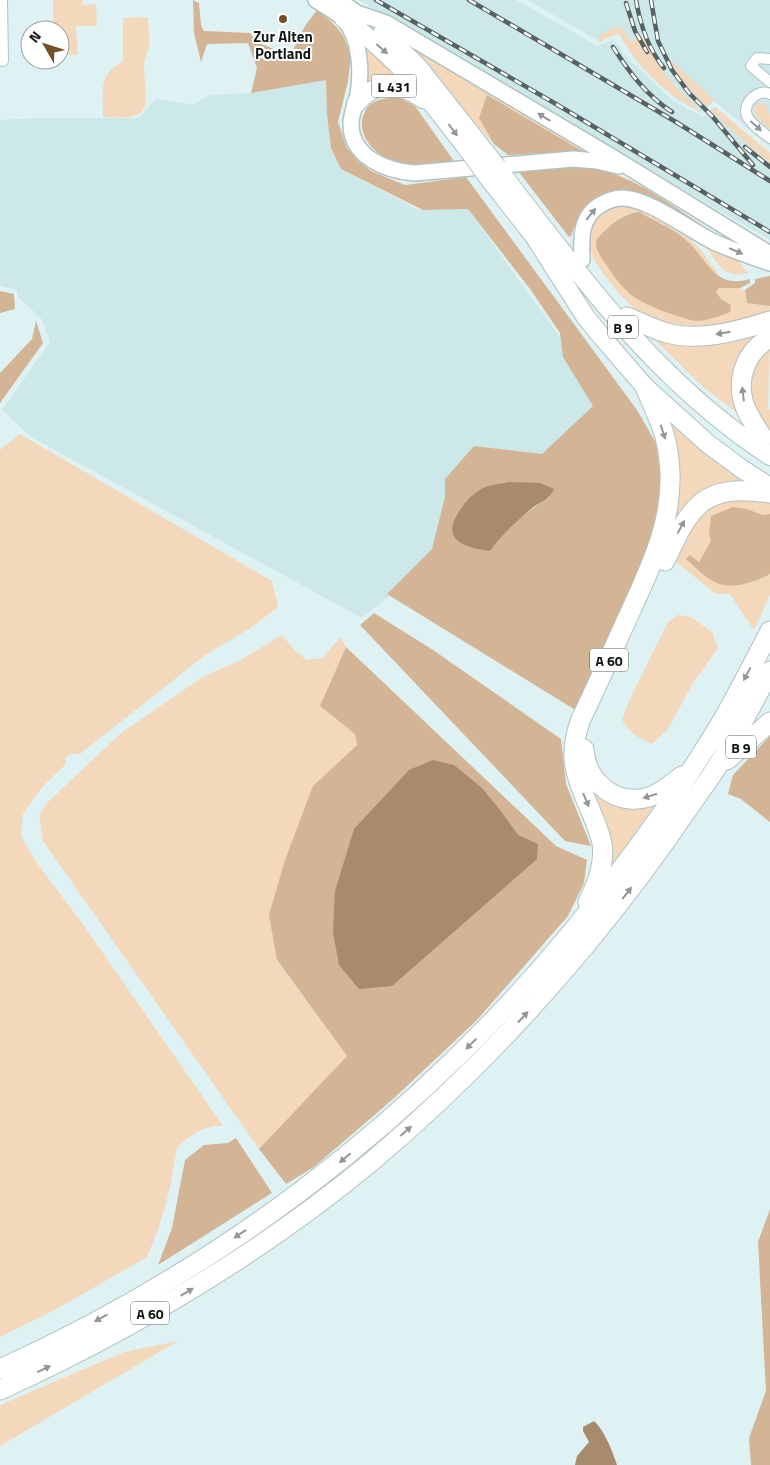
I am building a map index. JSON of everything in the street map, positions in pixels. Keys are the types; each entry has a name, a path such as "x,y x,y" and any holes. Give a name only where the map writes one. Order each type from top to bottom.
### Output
{"highway":[{"name":"B 9","path":"350,16 360,30 397,62 434,106 498,172 595,295 638,345 704,407 736,433 770,456"},
{"name":"B 9","path":"383,32 419,68 479,154"},
{"name":"L 431","path":"356,104 370,91 390,86 407,89 434,106"},
{"name":"B 9","path":"498,172 542,248 614,336 673,398 728,445 770,474"},
{"path":"498,172 531,198 627,316 666,360 728,414 766,441"},
{"path":"542,248 585,316 645,387 707,442 742,469 770,487"},
{"name":"B 9","path":"627,316 667,333 693,336 708,336 730,332 770,321"},
{"path":"766,441 744,403 742,381 744,369 749,358 760,344 770,338"},
{"name":"A 60","path":"574,930 594,888 601,867 602,852 598,829 575,770 574,741 581,719 658,550 670,502 670,466 667,443 645,387"},
{"path":"691,770 664,790 655,794 636,799 619,796 602,787 589,772 584,752 586,735 680,528 690,514 703,501 722,492 746,490 770,493"},
{"name":"A 60","path":"0,1369 134,1301 195,1264 288,1201 337,1165 452,1064 537,975 642,843 720,724 770,631"},
{"name":"A 60","path":"0,1390 74,1355 138,1321 200,1284 300,1216 370,1163 416,1122 499,1043 592,938 641,875 713,773 770,671"},
{"name":"B 9","path":"713,773 770,722"}],"main road":[{"name":"L 431","path":"316,0 383,32 412,39"},
{"name":"L 431","path":"338,0 350,16 353,37 359,57 360,76 351,122 355,141 367,157 374,162 404,172 434,172 573,159 612,164 642,177"},
{"name":"L 431","path":"350,16 379,19 606,153 642,177 770,254"},
{"path":"582,260 581,234 589,216 597,207 604,203 623,198 650,206 713,241 770,263"}],"street":[{"path":"2,0 3,60"},
{"path":"770,59 757,58 751,66 770,82"},
{"path":"770,94 758,93 748,104 746,112 750,121 770,138"}],"shaded area":[{"path":"53,0 83,0 82,5 96,4 97,26 76,26 78,55 70,55 70,20 53,20"},
{"path":"193,0 199,3 201,25 204,31 250,33 257,42 290,56 305,26 317,10 331,21 343,35 351,56 348,81 338,122 347,148 358,161 371,171 405,185 466,177 637,410 656,443 661,479 658,520 644,562 577,711 387,594 432,549 445,497 445,479 474,446 542,454 593,406 563,357 560,333 530,289 468,209 423,210 341,169 331,148 327,115 326,80 251,93 257,68 248,43 207,44 201,62 194,33","holes":["508,482 550,497 517,521 502,535 490,551"]},
{"path":"359,0 516,0 598,46 614,39 623,53 673,101 704,117 715,107 770,153 770,240 612,149"},
{"path":"528,0 770,0 770,147 714,101 702,113 678,101 635,60 619,34 600,42"},
{"path":"148,17 149,42 144,64 146,103 144,109 139,114 132,116 103,117 103,92 106,78 115,66 123,62 123,18"},
{"path":"619,26 624,30 631,42 643,35 666,75 700,112 675,97 654,79 635,58 619,34 600,42 599,35"},
{"path":"361,38 406,81 363,89"},
{"path":"401,40 593,151 591,155 510,158 508,155 581,151 479,118 494,144"},
{"path":"668,58 714,100 707,107 678,76"},
{"path":"326,80 327,115 331,148 341,169 419,210 468,209 615,414 362,618 31,437 2,410 50,342 41,318 18,297 17,290 0,286 0,120 139,118 156,98 194,105 209,95 251,93"},
{"path":"487,95 582,151 508,155 494,144 479,118"},
{"path":"399,97 415,106 454,161 424,164 400,163 385,158 372,147 363,133 363,116 367,108 378,100"},
{"path":"756,104 766,105 770,116 770,129 759,120 754,111"},
{"path":"715,107 770,153 770,163 710,110"},
{"path":"578,166 596,169 629,180 660,197 705,227 648,199 629,193 611,193 596,199 582,212 569,237 518,171"},
{"path":"617,205 629,205 639,209 689,238 700,249 721,278 709,269 686,240 639,212 633,213 599,235 597,250 610,271 630,294 643,302 687,319 699,321 709,318 731,305 721,299 715,292 719,288 740,288 745,290 747,303 770,306 770,315 736,323 688,330 653,321 644,316 629,304 613,286 594,259 590,249 589,229 594,220 603,212"},
{"path":"639,212 681,236 719,276 728,280 738,281 750,279 750,283 740,288 719,288 716,292 721,299 731,305 730,312 704,320 690,320 661,310 634,297 622,286 600,256 596,248 596,242 600,235 614,223 627,215"},
{"path":"710,245 742,259 739,262 748,273 740,275 723,270 707,248"},
{"path":"770,276 770,306 747,303 745,290 755,283 755,279"},
{"path":"0,291 14,294 15,309 0,313"},
{"path":"36,321 43,343 0,403 0,373 32,339"},
{"path":"770,328 755,343 742,417 702,386 650,335"},
{"path":"770,343 768,408 770,410 770,436 750,407 747,373"},
{"path":"664,413 699,443 756,485 715,489 695,500 684,514 661,557 586,725 580,747 580,756 585,772 601,792 623,802 635,803 661,797 602,880 606,857 603,832 581,775 578,760 578,744 583,726 647,586 667,535 674,500 675,473 673,456 662,414"},
{"path":"20,434 272,581 278,607 252,627 204,656 80,754 70,754 65,758 66,764 42,787 23,814 21,836 37,863 82,923 223,1126 204,1129 177,1147 170,1188 158,1230 147,1257 55,1310 0,1337 0,450"},
{"path":"508,482 540,483 554,489 547,498 531,509 509,529 490,551 474,548 460,542 452,532 453,524 465,504 481,489"},
{"path":"721,496 770,502 770,514 763,515 747,509 709,535 711,541 699,562 690,556 686,559 760,580 770,574 770,595 754,630 730,594 716,594 671,558 680,533"},
{"path":"733,507 747,509 763,515 770,514 770,574 761,579 735,586 719,584 699,571 686,559 690,555 699,562 711,541 709,535 711,516"},
{"path":"374,613 433,650 561,739 566,784 591,846 565,841 360,625"},
{"path":"677,615 691,617 712,632 718,648 693,683 668,729 652,744 635,735 622,720 629,701 667,624"},
{"path":"282,635 296,652 307,660 322,658 341,637 346,647 320,706 355,734 357,745 313,786 277,961 347,1056 259,1149 43,841 39,815 48,802 121,733 204,676 239,661"},
{"path":"346,647 556,846 587,860 584,883 568,916 476,1021 393,1099 314,1167 286,1184 259,1149 347,1056 277,960 269,915 285,860 313,786 357,745 355,734 320,706"},
{"path":"770,736 770,822 741,799 728,794 733,775"},
{"path":"433,760 454,765 482,788 518,835 538,844 537,859 392,986 359,989 339,965 333,932 335,891 354,829 409,770"},
{"path":"236,1138 272,1193 158,1265 172,1228 185,1160 204,1145 228,1143"},
{"path":"770,1209 770,1465 751,1465 749,1438 766,1391 758,1242"},
{"path":"178,1341 0,1446 0,1405 124,1352"},
{"path":"594,1421 605,1435 617,1465 575,1465 577,1456 589,1442 583,1427"}],"railway":[{"path":"376,0 556,104 770,232"},
{"path":"469,0 676,122 770,181"},
{"path":"636,0 646,36 664,68"},
{"path":"651,0 658,41 672,70 689,93 712,116 753,165"},
{"path":"626,3 635,31 647,52"},
{"path":"613,47 639,82 654,98 672,112"},
{"path":"745,147 770,167"}],"place":[{"name":"Zur Alten Portland","path":"283,19"}]}
